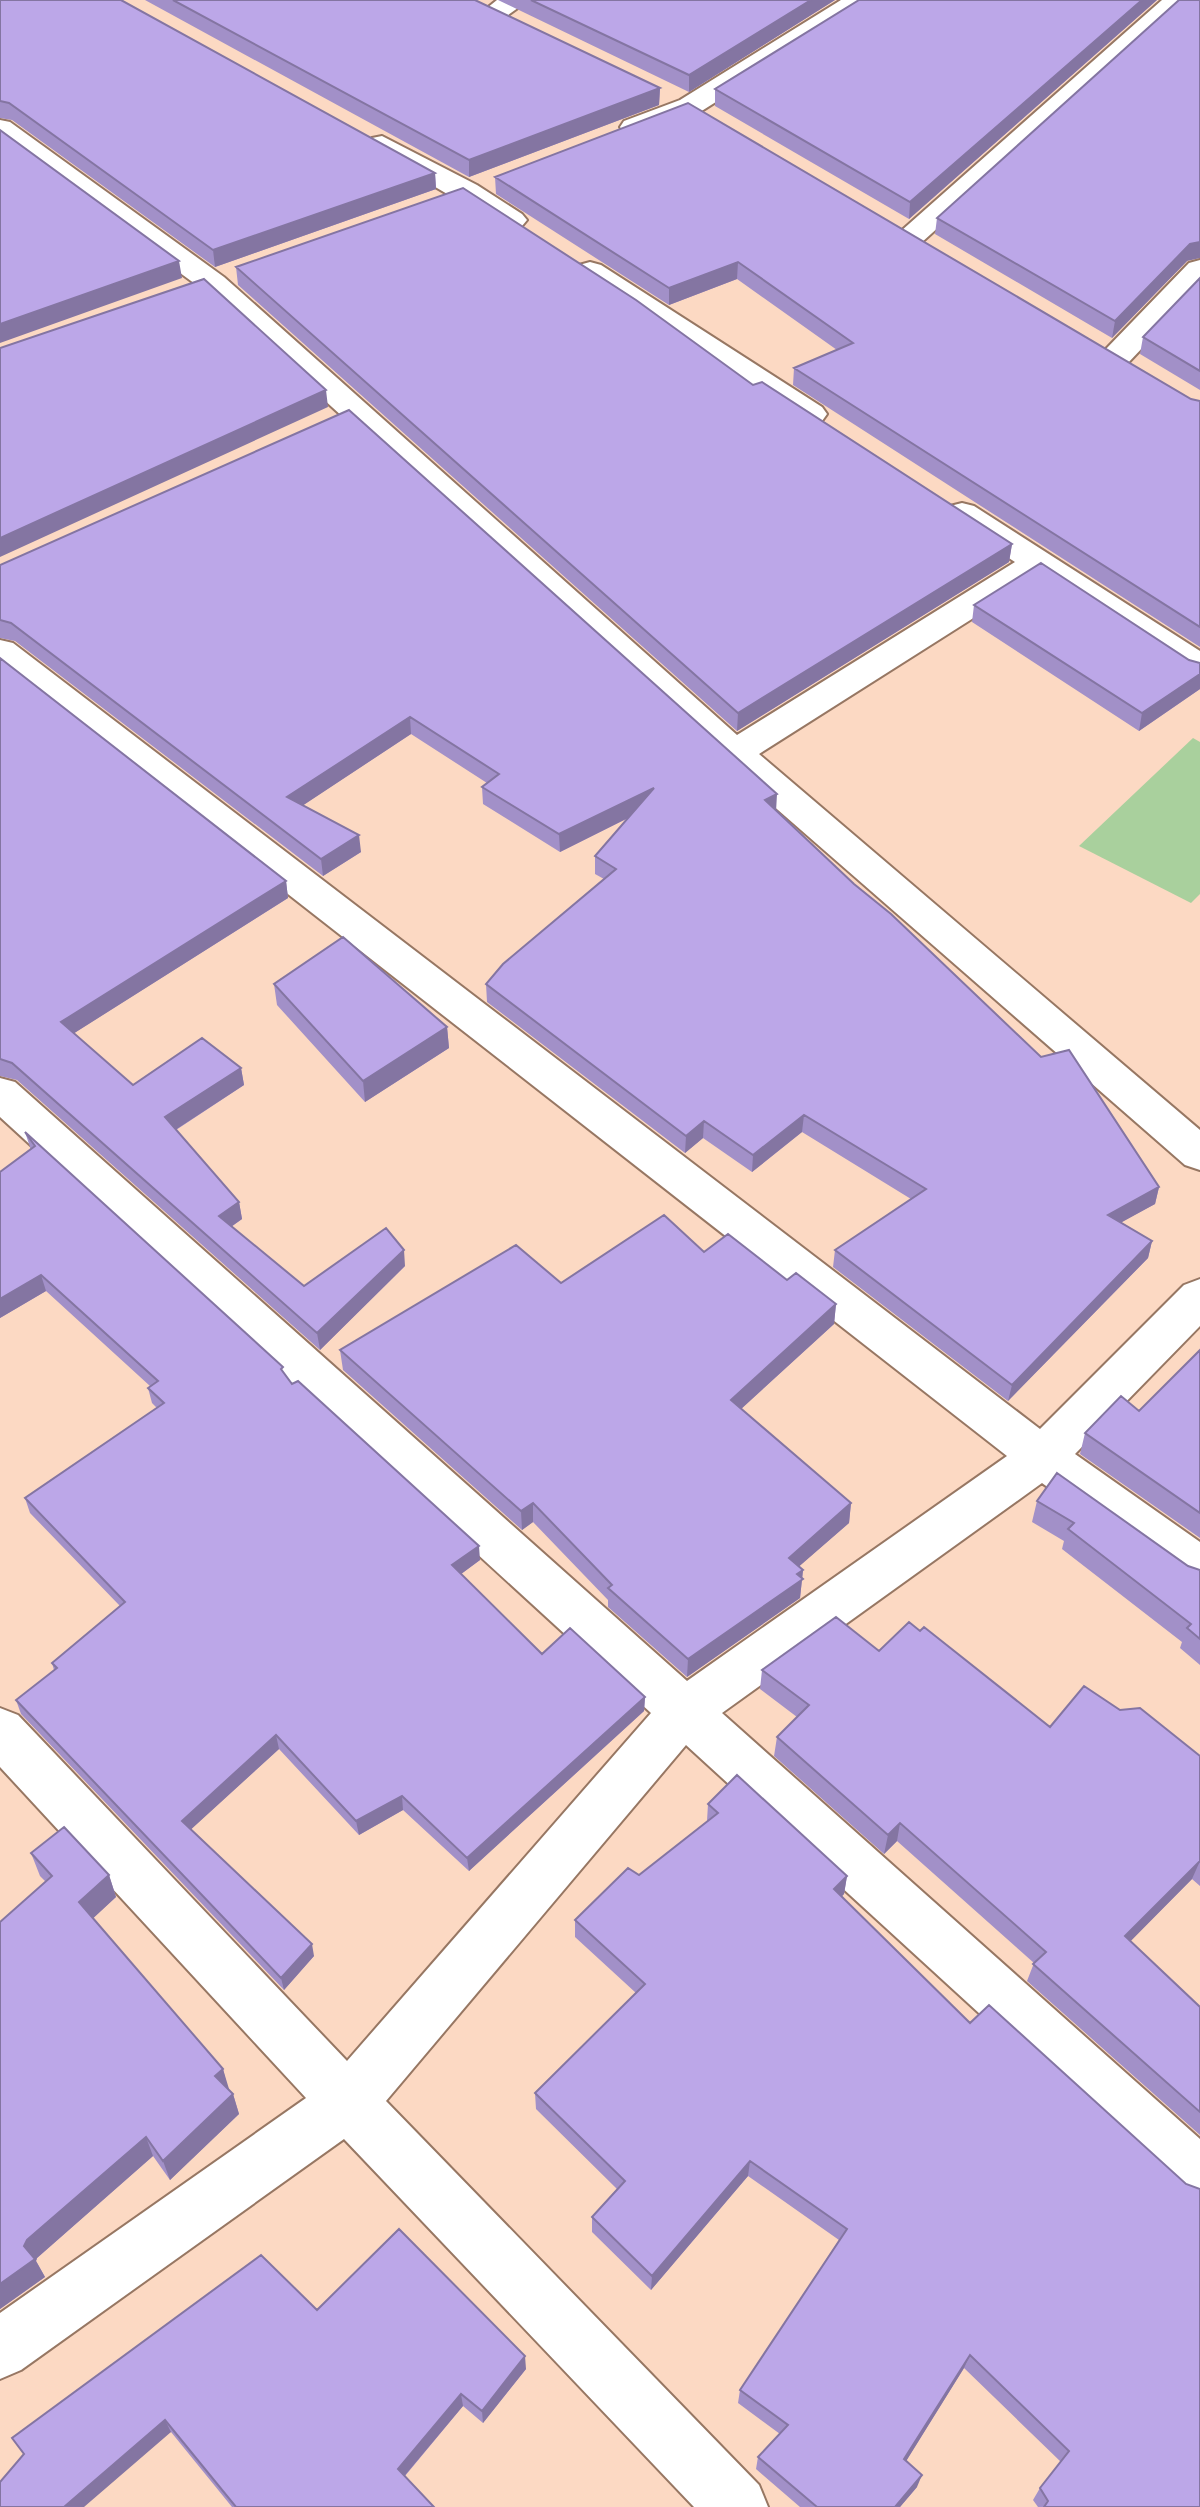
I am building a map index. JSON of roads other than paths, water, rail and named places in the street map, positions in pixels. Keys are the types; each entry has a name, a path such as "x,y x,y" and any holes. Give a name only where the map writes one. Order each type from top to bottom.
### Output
{"street":[{"path":"470,0 511,12"},
{"path":"601,140 690,106 859,0"},
{"path":"911,237 1177,0"},
{"path":"662,92 716,121"},
{"path":"0,128 214,282 341,417 1200,1154"},
{"path":"356,130 467,191 534,234"},
{"path":"437,202 497,180"},
{"path":"885,222 939,253"},
{"path":"560,251 840,433"},
{"path":"1089,341 1128,364 1200,269"},
{"path":"933,493 1200,667"},
{"path":"735,753 1039,562"},
{"path":"0,651 1042,1457 1200,1569"},
{"path":"0,1093 1200,2177"},
{"path":"0,2349 348,2102 683,1712 1042,1457 1200,1297"},
{"path":"0,1731 348,2102 737,2507"}]}
